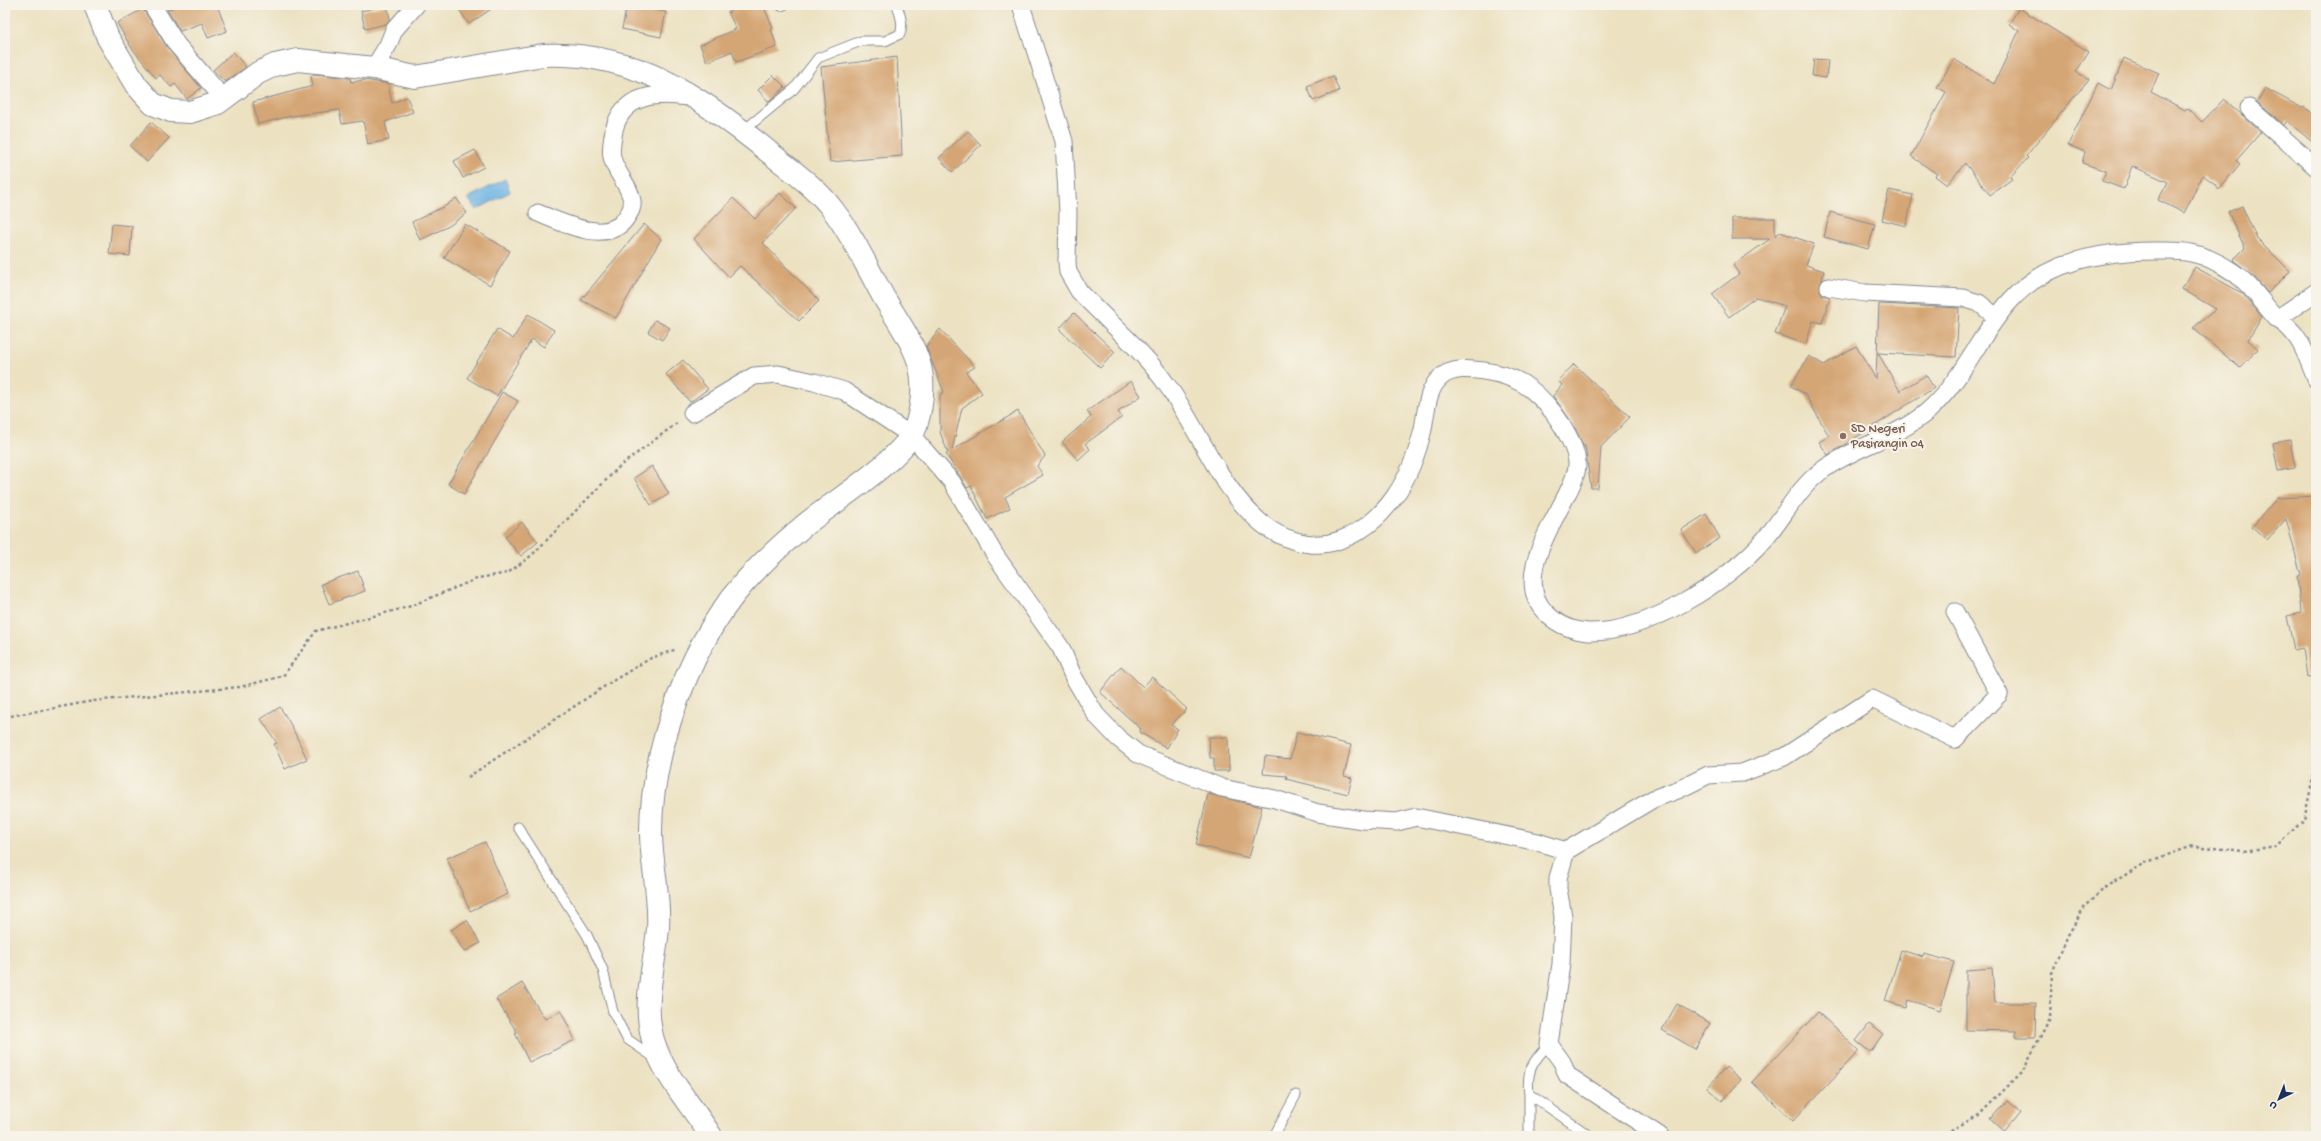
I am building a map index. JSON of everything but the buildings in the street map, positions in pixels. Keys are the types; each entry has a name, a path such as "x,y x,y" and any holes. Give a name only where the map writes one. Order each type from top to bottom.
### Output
{"street":[{"path":"96,5 108,38 136,85 153,104 162,108 182,112 201,109 218,103 258,73 275,66 298,60 374,68 415,77 543,55 589,56 660,78 696,98 743,131 798,176 832,209 920,359 924,392 912,436 884,465 804,525 753,573 733,595 713,623 694,658 672,720 655,784 651,834 658,896 658,931 647,1000 647,1013 653,1039 661,1062 711,1136"},
{"path":"152,5 177,45 217,91 218,103"},
{"path":"374,68 388,44 394,30 416,5"},
{"path":"1021,5 1064,141 1068,212 1067,262 1072,282 1166,382 1222,476 1242,503 1263,524 1295,540 1321,544 1337,541 1356,533 1373,522 1395,496 1410,469 1419,446 1431,392 1438,379 1452,370 1490,372 1512,378 1530,387 1563,425 1577,463 1573,482 1538,556 1533,578 1535,597 1540,605 1555,620 1565,626 1590,632 1611,629 1647,620 1687,601 1746,558 1773,529 1805,486 1819,472 1833,463 1904,428 1927,412 1953,382 1996,317 2014,296 2041,276 2077,260 2112,252 2189,252 2234,273 2252,288 2277,319 2290,327 2298,336 2316,379"},
{"path":"538,213 566,225 598,231 609,228 624,220 631,210 632,201 615,169 611,155 616,123 624,109 638,98 664,94 696,98"},
{"path":"2249,108 2316,166"},
{"path":"1829,287 1865,293 1964,298 1979,303 1996,317"},
{"path":"2277,319 2316,292"},
{"path":"692,413 754,376 778,374 814,382 844,391 912,436 952,482 1007,573 1060,648 1073,676 1096,715 1118,738 1138,754 1222,788 1275,799 1318,813 1362,820 1397,822 1416,817 1530,841 1566,851"},
{"path":"1660,1136 1567,1075 1562,1062 1550,1044 1561,964 1563,916 1558,889 1558,878 1566,851 1653,799 1680,789 1708,775 1742,773 1784,757 1872,699 1955,739 1999,694 1954,612"}],"lane":[{"path":"743,131 794,89 818,58 861,41 885,41 900,34 902,28 901,18 896,5"},
{"path":"518,827 593,945 603,970 613,1012 627,1039 661,1062"},
{"path":"1529,1136 1528,1073 1536,1060 1550,1044"},
{"path":"1529,1094 1590,1136"},
{"path":"1274,1136 1296,1095"}],"path":[{"path":"5,717 93,701 240,687 283,676 316,631 408,607 479,578 508,573 532,555 620,466 672,426 692,413"},
{"path":"468,777 651,658 670,650 686,647 694,658"},
{"path":"1940,1136 1979,1115 2022,1072 2050,1018 2052,974 2068,935 2086,905 2107,886 2147,862 2193,846 2244,851 2276,846 2304,820 2316,764"}],"water":[{"path":"505,179 510,192 476,210 468,198"}],"place":[{"name":"SD Negeri Pasirangin 04","path":"1843,436"}]}
